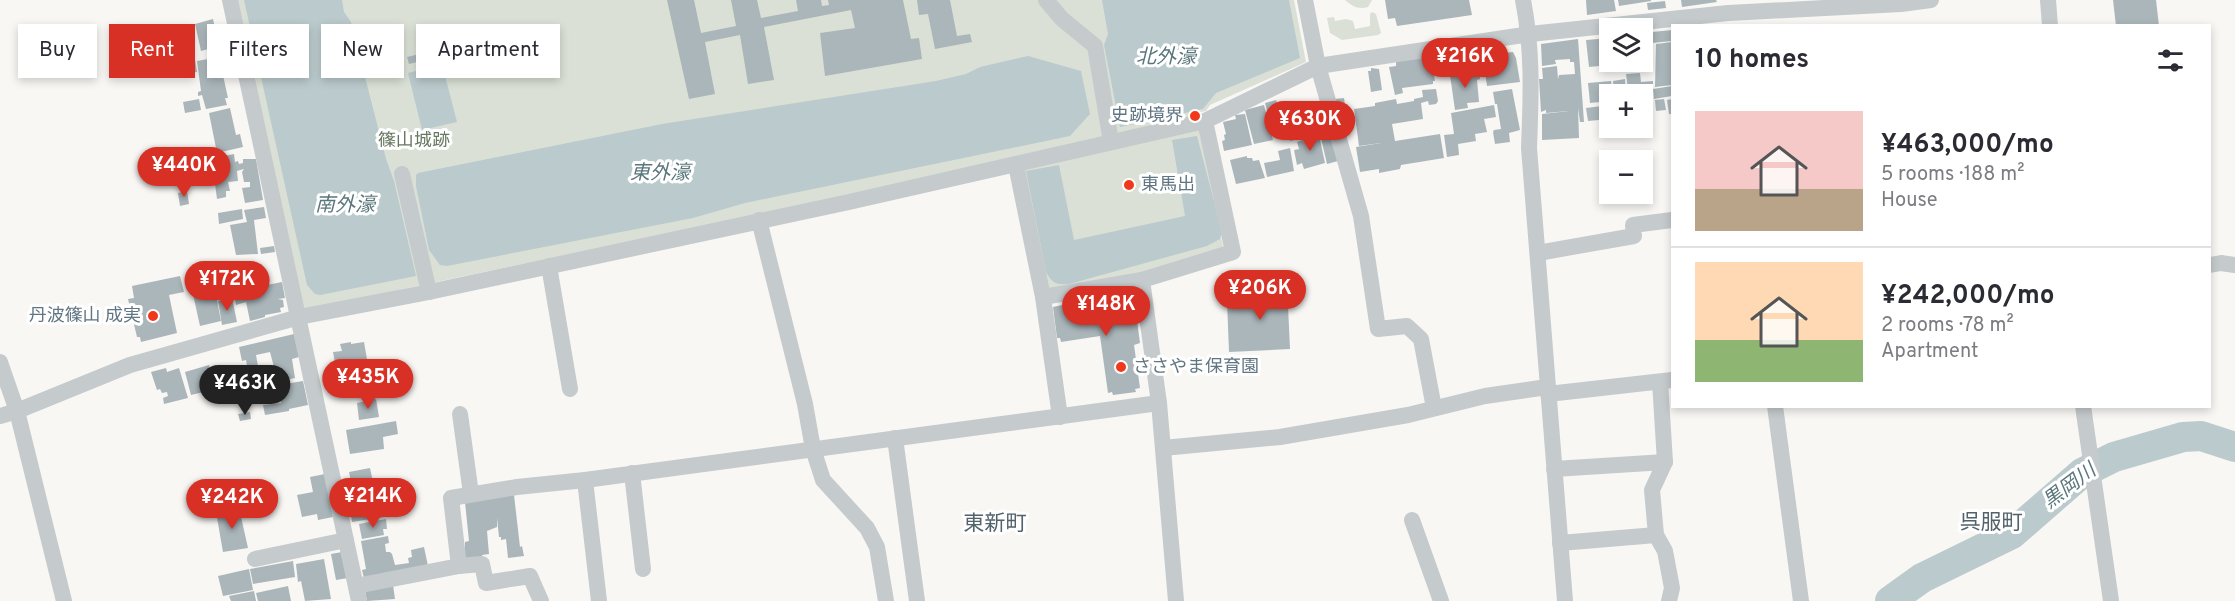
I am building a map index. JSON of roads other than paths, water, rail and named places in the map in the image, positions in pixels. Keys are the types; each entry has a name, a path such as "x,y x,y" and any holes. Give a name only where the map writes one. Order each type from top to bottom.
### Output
{"street":[{"path":"230,0 358,593 459,566 482,564 486,583 530,576 541,601"},
{"path":"1046,0 1062,19 1095,46 1111,142"},
{"path":"1305,0 1318,66 1360,216 1378,329 1407,326 1420,339 1434,408"},
{"path":"1523,0 1530,34 1532,90 1529,148 1565,601"},
{"path":"0,416 130,365 299,316 429,292 1016,165 1204,121 1318,66 1530,34 1728,13 1900,4 1931,0"},
{"path":"2048,0 2050,24"},
{"path":"1043,297 1142,280 1233,252 1204,121"},
{"path":"1016,165 1043,297 1060,417"},
{"path":"402,174 429,292"},
{"path":"759,220 805,404 813,448 823,480 867,528 877,547 886,601"},
{"path":"1538,253 1634,236 1634,225 1671,220"},
{"path":"2211,265 2221,263 2235,265"},
{"path":"549,266 570,389"},
{"path":"1142,280 1159,403 1176,601"},
{"path":"0,362 17,411 64,601"},
{"path":"1163,448 1280,437 1408,415 1485,396 1666,381 1665,462 1652,490 1656,535 1665,551 1672,588 1669,601"},
{"path":"459,566 451,498 517,487 585,480 1159,403"},
{"path":"1775,408 1801,601"},
{"path":"2082,408 2111,601"},
{"path":"460,414 471,494"},
{"path":"895,438 917,601"},
{"path":"1554,469 1665,462"},
{"path":"632,473 643,569"},
{"path":"585,480 599,601"},
{"path":"1412,520 1441,601"},
{"path":"1560,543 1656,535"},
{"path":"255,559 346,540"}],"water":[{"name":"南外濠","path":"244,0 342,0 344,12 352,24 321,24 321,78 365,78 386,159 394,181 416,276 320,295 315,294 307,285 261,78 309,78 309,24 249,24"},
{"name":"北外濠","path":"1102,0 1289,0 1300,58 1216,93 1203,109 1120,127 1104,45 1108,34"},
{"name":"東外濠","path":"1028,56 1081,71 1090,114 1070,136 745,203 693,218 447,266 440,265 429,250 416,186 418,173 662,124 936,81 966,74 980,67"},
{"path":"416,71 416,78 446,78 457,122 422,130 408,73"},
{"path":"1197,136 1222,232 1220,239 1207,246 1069,284 1058,284 1050,279 1046,272 1026,171 1059,165 1074,240 1185,216 1172,140"}],"waterway":[{"name":"黒岡川","path":"1890,601 1922,578 2012,534 2082,473 2114,457 2183,437 2201,436 2235,447"}],"place":[{"name":"史跡境界","path":"1195,116"},
{"name":"東馬出","path":"1129,185"},
{"name":"丹波篠山 成実","path":"153,316"},
{"name":"ささやま保育園","path":"1121,367"}],"district":[{"name":"呉服町","path":"1991,523"},
{"name":"東新町","path":"995,524"}],"park label":[{"name":"篠山城跡","path":"414,141"}]}
